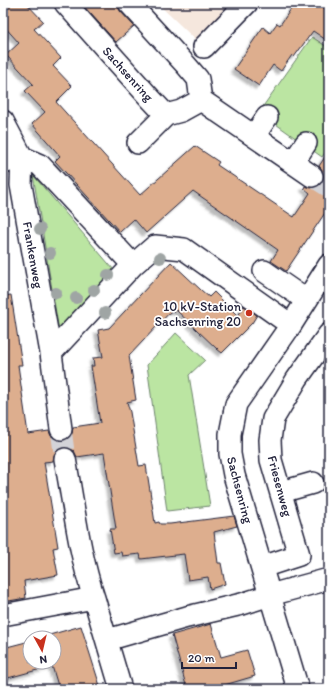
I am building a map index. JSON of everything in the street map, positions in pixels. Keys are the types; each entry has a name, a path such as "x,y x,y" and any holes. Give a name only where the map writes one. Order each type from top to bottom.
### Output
{"street":[{"name":"Sachsenring","path":"65,3 166,115"},
{"path":"129,3 198,79 202,100 312,176"},
{"path":"204,47 247,3"},
{"path":"138,143 166,115 202,100"},
{"path":"254,136 267,117"},
{"name":"Frankenweg","path":"3,121 21,185 51,353 61,429"},
{"path":"293,162 306,143"},
{"path":"13,160 40,165 133,265"},
{"path":"51,353 133,265 155,246 184,249 290,325"},
{"name":"Sachsenring","path":"298,689 234,475 230,454 230,434 236,404 329,265"},
{"path":"264,271 306,300"},
{"name":"Friesenweg","path":"262,567 299,555 272,460 270,440 272,419 297,380 327,341"},
{"path":"65,459 81,550 121,689"},
{"path":"280,492 313,483"},
{"path":"107,640 329,579"},
{"path":"3,615 94,598"}],"shaded area":[{"path":"157,3 240,3 198,42"}],"green space":[{"path":"312,37 329,48 329,147 322,157 259,112"},
{"path":"33,175 120,277 61,343"},
{"path":"176,333 205,360 189,375 210,506 167,511 147,365"}],"building":[{"path":"3,3 26,3 43,21 34,29 61,58 53,66 72,86 56,102 140,195 195,146 219,162 217,165 294,217 310,193 304,188 305,186 311,188 317,187 322,182 324,177 323,171 319,166 329,151 329,207 286,271 271,261 278,250 193,191 146,233 134,219 120,232 55,161 60,156 32,124 45,112 25,91 33,84 6,55 19,43 3,25"},
{"path":"81,3 117,3 120,11 134,26 116,42"},
{"path":"295,3 329,3 329,42 313,31 294,57 292,55 281,71 273,65 259,86 234,69 263,27 270,33 277,23 280,25"},
{"path":"171,262 209,297 214,292 238,316 244,306 257,315 252,323 222,353 176,310 174,312 172,310 129,356 136,400 127,402 139,466 146,465 155,523 159,522 160,524 170,524 234,516 237,526 214,532 218,563 221,563 225,584 210,589 208,577 188,580 184,554 141,559 140,554 122,556 121,552 114,553 110,529 116,529 104,453 77,457 74,451 63,447 57,450 53,461 44,462 58,547 53,548 58,575 24,581 26,598 3,602 3,296 11,295 22,365 18,365 28,434 49,431 51,436 56,440 63,441 68,439 72,434 73,427 100,423 91,366 94,366 93,358 103,357 98,330 109,328"},
{"path":"211,624 221,657 247,650 255,676 221,686 222,689 187,689 172,635"},
{"path":"81,626 101,689 59,689 53,670 62,670 62,631"},
{"path":"22,643 22,670 37,670 8,678 3,660 3,648"}],"tunnel":[{"path":"312,176 329,187"},
{"path":"61,429 65,459"}],"place":[{"name":"10 kV-Station Sachsenring 20","path":"249,313"}]}
